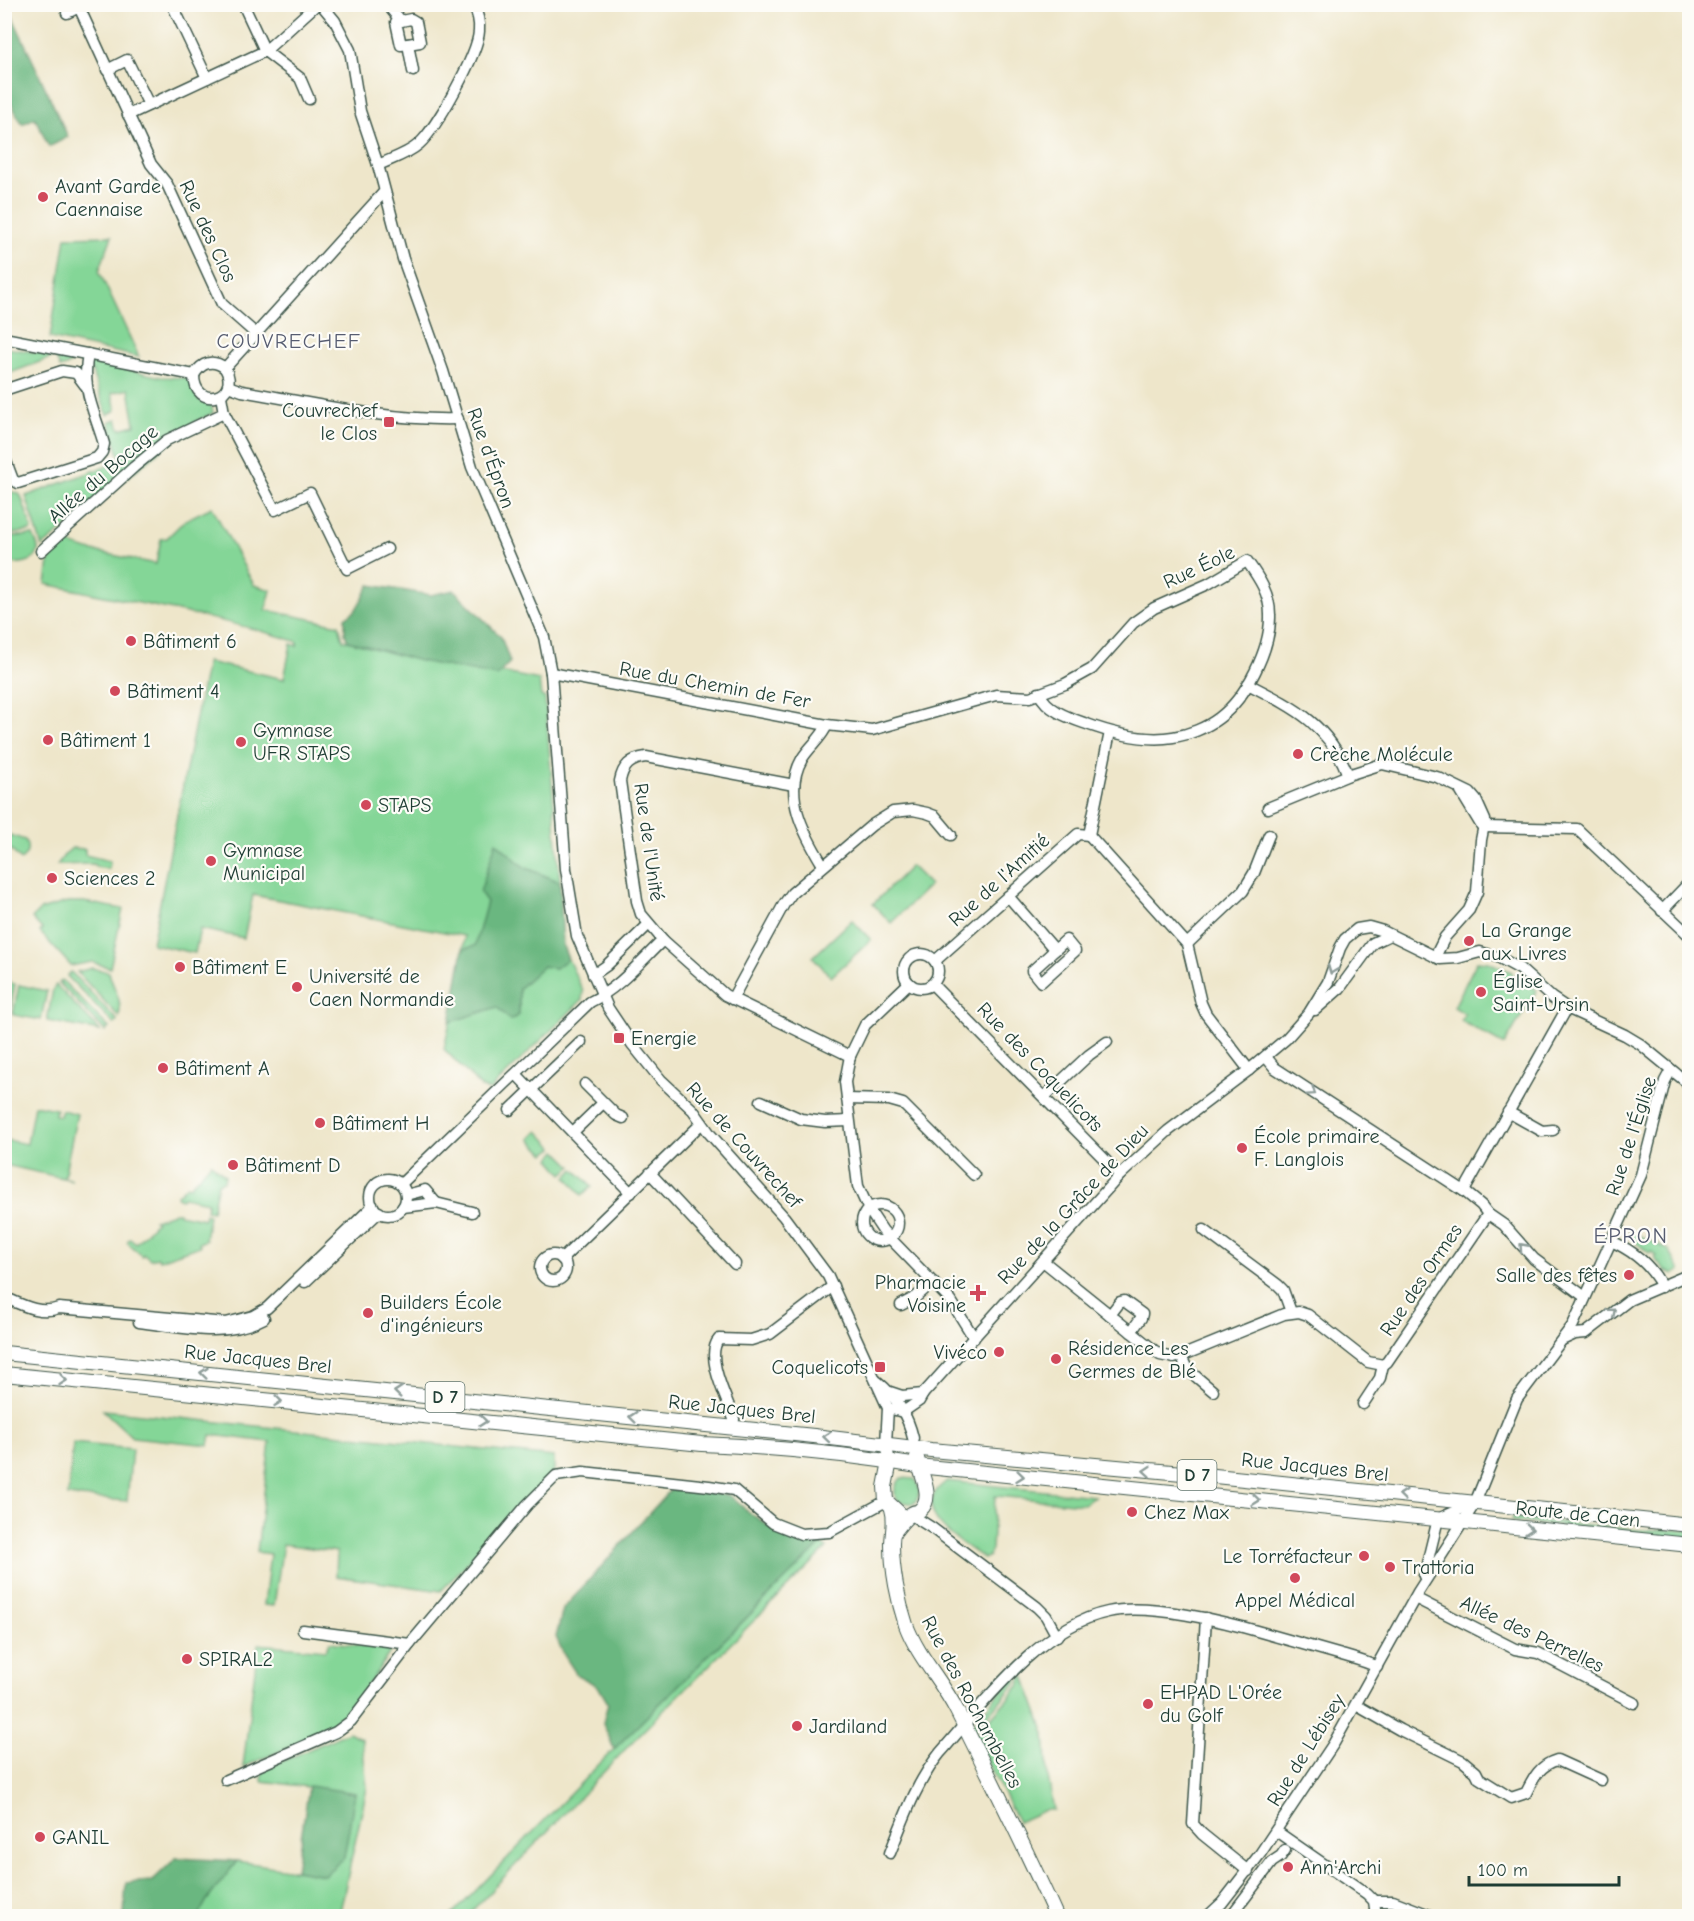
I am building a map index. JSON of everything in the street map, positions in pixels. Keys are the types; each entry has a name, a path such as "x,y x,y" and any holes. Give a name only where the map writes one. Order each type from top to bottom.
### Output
{"main road":[{"name":"Rue Jacques Brel","path":"4,1353 734,1423 886,1444 910,1444 1477,1499"},
{"name":"Rue Jacques Brel","path":"4,1374 891,1461 918,1466 1463,1522"},
{"path":"891,1461 910,1444 926,1495"},
{"name":"Rue des Rochambelles","path":"891,1461 885,1487 894,1515 892,1556 906,1626 918,1651 956,1709 1001,1797 1056,1917"},
{"path":"889,1505 898,1513 917,1512 923,1507 926,1495 941,1468"},
{"name":"Route de Caen","path":"1477,1499 1689,1525"},
{"path":"894,1532 910,1514"},
{"name":"Route de Caen","path":"1463,1522 1689,1545"}],"street":[{"path":"172,4 207,78"},
{"path":"243,4 265,51 300,78 309,99"},
{"path":"128,115 265,51 319,4"},
{"name":"Rue d'Épron","path":"319,4 335,21 350,50 360,111 378,165 403,259 458,419 472,467 544,637 551,674 566,869 577,936"},
{"path":"387,4 401,21"},
{"path":"378,165 420,143 441,114 460,79 480,33 479,16 473,4"},
{"name":"Rue des Clos","path":"67,13 79,8 151,164 167,184 222,304 256,334"},
{"path":"411,19 416,22 420,42 401,45 396,22 401,21 411,19"},
{"path":"408,44 413,71"},
{"path":"107,70 128,60 149,105"},
{"path":"225,368 384,192"},
{"path":"4,338 194,375"},
{"path":"85,386 88,354"},
{"path":"206,363 218,364 225,368 229,380 228,386 220,396 208,398 200,394 195,386 194,375 201,366 206,363"},
{"path":"4,390 62,371 76,373 85,386 104,444 100,455 18,483 13,480 4,456"},
{"path":"228,386 242,391 364,411 458,419"},
{"path":"220,396 224,413 275,510 310,493 347,569 387,549"},
{"name":"Allée du Bocage","path":"41,551 167,440 224,413"},
{"name":"Rue Éole","path":"872,730 996,695 1030,697 1040,693 1065,684 1092,669 1133,623 1154,608 1208,584 1247,561 1265,589 1270,614 1267,645 1248,684 1241,695 1219,718 1184,735 1155,739 1110,732 1047,705 1040,693"},
{"name":"Rue du Chemin de Fer","path":"551,674 827,725 872,730"},
{"path":"1248,684 1307,716 1340,754 1348,775"},
{"path":"823,865 798,813 794,785 796,772 803,758 827,725"},
{"path":"1110,732 1089,835 1187,944 1201,1004 1206,1014 1249,1070"},
{"name":"Rue de l'Unité","path":"794,785 646,757 636,759 626,765 620,781 637,901 641,914 663,940 714,986 732,999 850,1056"},
{"path":"1268,808 1348,775 1382,764 1399,770 1437,777 1459,786 1483,827 1479,883 1473,903 1445,937 1435,957 1376,928 1363,927 1352,931 1345,939 1328,982 1309,1014"},
{"path":"732,999 792,893 880,819 899,811 913,810 927,813 935,816 951,835"},
{"path":"1483,827 1577,829 1689,936"},
{"name":"Rue de l'Amitié","path":"935,961 1078,834 1089,835"},
{"path":"1187,944 1243,891 1254,873 1269,835"},
{"path":"1662,911 1687,885 1689,886"},
{"path":"1008,896 1055,950"},
{"path":"592,975 606,966 649,924"},
{"path":"1363,927 1373,943"},
{"path":"1309,1014 1340,988 1373,943 1390,935"},
{"name":"Rue de Couvrechef","path":"577,936 592,975 616,1023 662,1080 693,1110 806,1244 833,1286 888,1408 886,1444 891,1461"},
{"path":"403,1207 404,1190 516,1074 590,1002 603,996 663,940"},
{"name":"Rue de l'Église","path":"1435,957 1451,959 1480,952 1498,957 1520,969 1552,999 1632,1040 1671,1070 1665,1081 1641,1175 1573,1325 1563,1339"},
{"path":"926,954 935,961 939,973 933,985 921,989 906,979 904,968 910,958 926,954"},
{"path":"869,1210 858,1186 845,1082 850,1056 865,1025 909,983"},
{"name":"Rue des Coquelicots","path":"933,985 1120,1175"},
{"path":"1464,1191 1567,1008"},
{"name":"Rue de la Grâce de Dieu","path":"903,1412 919,1401 1120,1175 1168,1131 1286,1040 1309,1014"},
{"path":"510,1110 581,1042"},
{"path":"1044,1097 1089,1055 1107,1042"},
{"path":"1266,1057 1275,1068 1464,1191 1481,1204 1488,1214 1504,1225 1534,1259 1585,1297"},
{"path":"1671,1070 1689,1085"},
{"path":"516,1074 631,1192"},
{"path":"585,1084 616,1115 623,1118"},
{"path":"847,1099 889,1100 903,1104 974,1175"},
{"path":"761,1101 801,1119 825,1122 849,1121"},
{"path":"573,1132 603,1103"},
{"path":"1508,1112 1542,1131 1553,1130"},
{"path":"562,1259 702,1123"},
{"path":"651,1173 735,1264"},
{"path":"436,1203 425,1190 404,1190 392,1179 381,1180 377,1183 370,1197 376,1209 383,1214 394,1214 403,1207 436,1203 472,1212"},
{"path":"879,1206 890,1209 894,1213 898,1224 890,1238 879,1241 868,1236 862,1226 869,1210 879,1206"},
{"path":"4,1297 21,1305 54,1309 226,1323 253,1317 267,1308 376,1209"},
{"name":"Rue des Ormes","path":"1363,1404 1380,1378 1383,1365 1488,1214"},
{"path":"1204,1230 1278,1285 1283,1290 1291,1312"},
{"path":"890,1238 951,1301 974,1338"},
{"path":"1611,1241 1640,1257 1654,1273 1662,1287"},
{"path":"1043,1261 1160,1355 1174,1358 1181,1356 1291,1312 1299,1312 1308,1315 1368,1362 1383,1365"},
{"path":"1563,1339 1575,1334 1586,1334 1629,1299 1689,1275"},
{"path":"901,1305 916,1297 933,1282"},
{"path":"734,1423 715,1365 714,1345 719,1339 751,1340 770,1334 833,1286"},
{"path":"1110,1315 1120,1302 1124,1301 1142,1314 1131,1332"},
{"name":"Rue de Lébisey","path":"1208,1917 1248,1871 1356,1705 1417,1595 1477,1499 1517,1399 1563,1339"},
{"path":"1181,1356 1187,1369 1213,1391"},
{"name":"Rue de Couvrechef","path":"878,1382 890,1392 903,1412 911,1430 910,1444"},
{"path":"890,1392 902,1396 923,1394"},
{"path":"888,1408 903,1412"},
{"path":"226,1780 336,1732 351,1721 410,1644 527,1505 556,1476 583,1472 709,1485 734,1490 773,1522 801,1534 829,1532 889,1505"},
{"path":"926,1495 926,1510 932,1528"},
{"path":"1438,1519 1477,1499"},
{"path":"910,1514 1037,1607 1046,1616 1057,1636"},
{"name":"Rue de Lébisey","path":"1417,1595 1432,1552 1438,1519"},
{"name":"Allée des Perrelles","path":"1417,1595 1515,1649 1538,1653 1634,1703"},
{"path":"890,1853 918,1785 928,1768 964,1726 1020,1663 1057,1636 1094,1616 1112,1611 1152,1611 1206,1618 1256,1630 1377,1667"},
{"path":"1206,1618 1193,1824 1248,1871"},
{"path":"303,1630 410,1644"},
{"path":"1356,1705 1463,1761 1476,1772 1479,1778 1511,1798 1526,1793 1538,1770 1557,1760 1601,1780"},
{"path":"1276,1830 1303,1851 1360,1888 1374,1901 1376,1917"},
{"path":"1231,1917 1272,1862 1285,1850"},
{"path":"1374,1901 1393,1901 1432,1917"}],"green space":[{"path":"4,5 7,5 68,137 49,147 35,118 22,124 7,96 5,97"},
{"path":"112,236 99,271 139,357 50,338 66,237"},
{"path":"5,348 72,357 72,362 60,368 56,358 53,357 5,375"},
{"path":"89,361 161,377 190,378 199,400 211,402 213,413 195,422 42,547 26,496 121,461 109,422 117,419 120,429 135,425 129,389 112,393 116,410 107,415 92,371 87,370"},
{"path":"5,491 18,493 21,496 32,529 30,531 11,534 5,532"},
{"name":"STAPS","path":"212,507 254,585 271,590 266,610 339,625 343,640 539,680 541,696 545,698 560,882 524,867 496,843 487,902 475,947 463,949 465,936 253,895 244,938 200,929 195,953 152,944 207,662 284,679 291,644 297,646 298,642 204,617 46,584 50,554 67,543 88,550 156,564 161,539 167,538 185,520"},
{"path":"33,535 38,549 34,558 20,563 5,562 5,537"},
{"path":"370,585 431,595 454,590 501,637 510,662 497,676 420,661 348,641 345,634 345,618 355,611"},
{"path":"7,834 25,840 27,851 21,860 5,844"},
{"path":"496,842 524,867 560,882 563,946 568,959 555,968 543,966 519,988 519,1015 510,1020 497,1007 450,1022 463,949 475,946 487,902 480,892"},
{"path":"72,848 85,849 85,855 110,861 109,869 95,867 94,864 57,865"},
{"path":"911,866 930,885 891,923 873,904"},
{"path":"68,902 84,902 123,909 110,968 92,962 71,966 40,932 42,929 32,918 40,910"},
{"path":"852,920 871,940 831,977 813,957"},
{"path":"568,959 583,991 582,1000 490,1090 482,1088 444,1049 450,1022 497,1007 511,1020 519,1015 519,988 543,966 555,968"},
{"path":"1477,961 1488,962 1512,972 1512,975 1537,990 1504,1045 1461,1021 1465,1014 1454,1007"},
{"path":"92,968 109,972 119,999 119,1017 77,972"},
{"path":"71,972 117,1020 114,1024 67,976"},
{"path":"62,980 109,1028 105,1031 59,983"},
{"path":"5,982 15,984 9,1015 5,1014"},
{"path":"19,985 47,991 41,1020 13,1015"},
{"path":"56,985 100,1031 47,1021 53,989"},
{"path":"34,1105 56,1109 55,1115 60,1116 62,1110 77,1114 64,1177 72,1180 5,1165 5,1140 27,1144"},
{"path":"538,1131 554,1148 545,1154 530,1139"},
{"path":"557,1151 572,1166 563,1174 550,1159"},
{"path":"211,1163 225,1175 224,1181 218,1183 212,1211 206,1210 208,1202 178,1198 177,1195 187,1185 190,1186"},
{"path":"574,1169 592,1186 582,1195 567,1177"},
{"path":"175,1212 204,1219 205,1214 209,1215 206,1240 199,1243 200,1246 159,1260 158,1257 150,1259 144,1254 142,1256 127,1242 130,1238 136,1243 156,1222 154,1220"},
{"path":"1630,1231 1669,1250 1680,1271 1674,1274 1665,1271 1651,1251 1649,1253 1628,1236"},
{"path":"103,1410 554,1457 554,1471 441,1591 336,1576 337,1552 283,1544 274,1606 264,1605 270,1554 257,1552 270,1442 211,1435 209,1445 132,1437"},
{"path":"73,1443 132,1449 127,1501 68,1496"},
{"path":"901,1478 915,1479 917,1483 918,1495 913,1504 898,1501 896,1498 895,1489"},
{"path":"947,1481 1095,1496 1084,1504 995,1496 992,1550 984,1559 951,1535 934,1514 931,1503 935,1492"},
{"path":"672,1488 729,1495 751,1514 783,1535 821,1544 614,1749 603,1723 608,1703 598,1686 577,1675 556,1637 563,1609"},
{"path":"1512,1517 1639,1530 1689,1530 1689,1539 1511,1521"},
{"path":"821,1544 827,1548 637,1737 467,1916 451,1916 614,1749"},
{"path":"330,1642 392,1649 342,1725 243,1767 258,1644 326,1650"},
{"path":"1019,1670 1016,1683 974,1731 971,1726 973,1723"},
{"path":"1023,1673 1045,1734 1048,1777 1054,1810 1045,1810 1018,1822 974,1737 1019,1686"},
{"path":"349,1732 362,1739 367,1788 339,1916 198,1916 207,1900 237,1861 324,1875 355,1793 262,1781 262,1770"},
{"path":"309,1786 355,1793 344,1858 324,1875 296,1870"},
{"path":"176,1858 237,1861 207,1900 198,1916 124,1916 126,1883 152,1881"}],"place":[{"name":"Avant Garde Caennaise","path":"43,197"},
{"name":"Couvrechef le Clos","path":"389,422"},
{"name":"Bâtiment 6","path":"131,641"},
{"name":"Bâtiment 4","path":"115,691"},
{"name":"Bâtiment 1","path":"48,740"},
{"name":"Gymnase UFR STAPS","path":"241,742"},
{"name":"Crèche Molécule","path":"1298,754"},
{"name":"STAPS","path":"366,805"},
{"name":"Gymnase Municipal","path":"211,861"},
{"name":"Sciences 2","path":"52,878"},
{"name":"La Grange aux Livres","path":"1469,941"},
{"name":"Bâtiment E","path":"180,967"},
{"name":"Université de Caen Normandie","path":"297,987"},
{"name":"Église Saint-Ursin","path":"1481,992"},
{"name":"Energie","path":"619,1038"},
{"name":"Bâtiment A","path":"163,1068"},
{"name":"Bâtiment H","path":"320,1123"},
{"name":"École primaire F. Langlois","path":"1242,1148"},
{"name":"Bâtiment D","path":"233,1165"},
{"name":"Salle des fêtes","path":"1629,1275"},
{"name":"Pharmacie Voisine","path":"978,1293"},
{"name":"Builders École d'ingénieurs","path":"368,1313"},
{"name":"Vivéco","path":"999,1352"},
{"name":"Résidence Les Germes de Blé","path":"1056,1359"},
{"name":"Coquelicots","path":"880,1367"},
{"name":"Chez Max","path":"1132,1512"},
{"name":"Le Torréfacteur","path":"1364,1556"},
{"name":"Trattoria","path":"1390,1567"},
{"name":"Appel Médical","path":"1295,1578"},
{"name":"SPIRAL2","path":"187,1659"},
{"name":"EHPAD L'Orée du Golf","path":"1148,1704"},
{"name":"Jardiland","path":"797,1726"},
{"name":"GANIL","path":"40,1837"},
{"name":"Ann'Archi","path":"1288,1867"}],"district":[{"name":"COUVRECHEF","path":"289,341"},
{"name":"ÉPRON","path":"1631,1236"}]}
